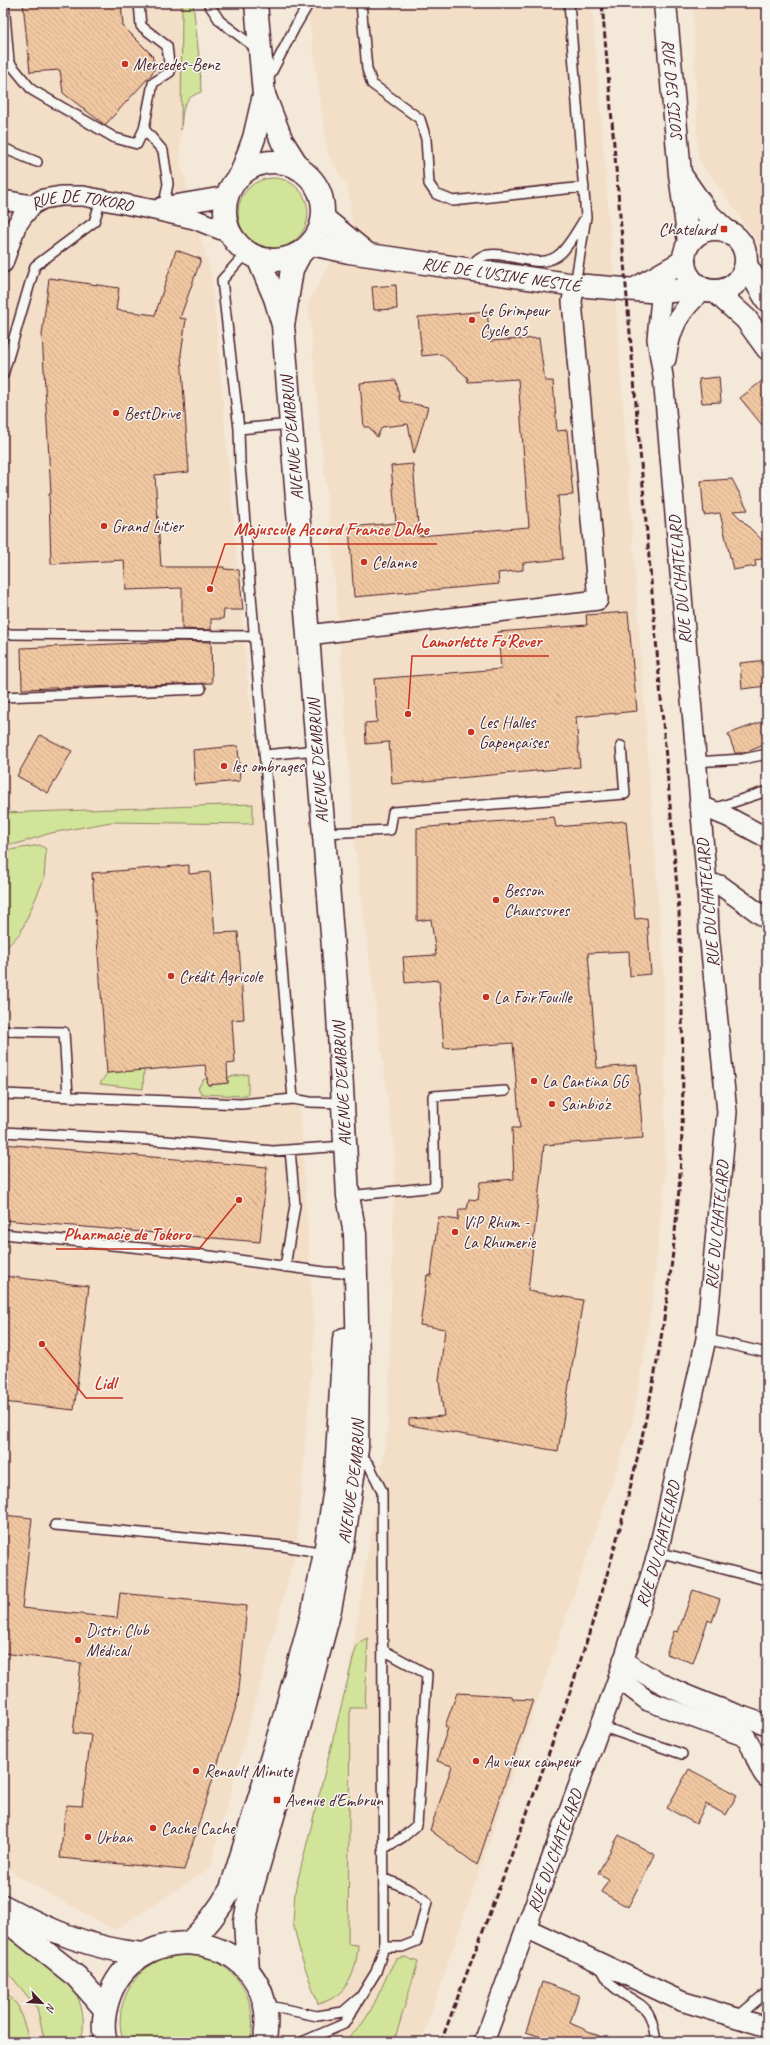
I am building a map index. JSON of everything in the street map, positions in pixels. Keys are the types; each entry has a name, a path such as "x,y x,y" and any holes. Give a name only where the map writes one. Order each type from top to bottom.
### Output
{"main road":[{"path":"241,174 254,138 263,92 256,3"},
{"name":"RUE DES SILOS","path":"666,3 686,252"},
{"path":"263,92 282,141 298,168"},
{"path":"263,163 287,163 298,168 314,181 322,198 323,218 317,236 306,249 286,259 272,261 252,255 235,243 229,234 225,208 227,196 233,184 241,174 251,167 263,163"},
{"path":"680,174 707,213 724,229 734,234 742,242 746,253 746,265 739,281 724,290 705,289"},
{"path":"323,218 368,255"},
{"path":"724,229 704,230 695,235 686,252 686,270 705,289 746,319 763,341"},
{"name":"RUE DE L'USINE NESTLÉ","path":"306,249 368,255 575,285 635,289 662,282 682,290 705,289"},
{"name":"AVENUE D'EMBRUN","path":"283,326 292,269 306,249"},
{"name":"RUE DE L'USINE NESTLÉ","path":"662,282 686,252"},
{"name":"AVENUE D'EMBRUN","path":"248,1971 246,1921 250,1895 300,1724 329,1614 344,1538 356,1449 358,1361 355,1234 348,1196 339,1022 283,326 275,298 252,255"},
{"path":"746,265 767,300"},
{"name":"AVENUE D'EMBRUN","path":"190,1942 207,1926 231,1889 283,1721 313,1611 325,1553 337,1465 344,1347 343,1273 348,1196"},
{"path":"3,1906 77,1940 117,1952 143,1954"},
{"path":"3,1913 18,1930 77,1978 105,2009"},
{"path":"103,2040 105,2009 110,1992 118,1977 130,1964 143,1954 166,1945 190,1942 211,1946 231,1956 248,1971 258,1987 265,2005 267,2025 265,2042"}],"street":[{"name":"RUE DE TOKORO","path":"3,263 16,226 32,205 43,199 61,196 83,196 159,209 194,219 229,234"},
{"name":"RUE DE TOKORO","path":"159,209 227,196"},
{"path":"3,200 32,205"},
{"name":"RUE DU CHATELARD","path":"484,2042 600,1726 658,1552 706,1339 727,1112 709,932 704,808 695,762 663,376 658,339 662,282"},
{"path":"308,635 598,600 572,301 575,285"},
{"name":"RUE DU CHATELARD","path":"663,376 669,338 681,312 705,289"},
{"path":"704,808 767,838"},
{"path":"707,884 720,885 767,919"},
{"path":"620,1669 640,1673 691,1696 767,1725"},
{"path":"620,1669 648,1701 746,1737 754,1749 762,1774 767,1778"},
{"path":"526,1928 681,2001 767,2027"}],"lane":[{"path":"4,3 9,62 32,90 115,138 137,144 144,129 153,83 170,72 167,46 141,26 139,3"},
{"path":"208,3 220,21 260,52"},
{"path":"263,92 295,27 309,3"},
{"path":"360,3 367,69 372,84 420,119 426,139 429,184 436,194 453,201 584,187"},
{"path":"569,3 586,217 575,285"},
{"path":"144,129 163,151 168,184 159,209"},
{"path":"3,148 37,162"},
{"path":"3,375 35,266 94,222 101,200"},
{"path":"467,269 482,256 493,255 539,262 550,260 560,253 586,217"},
{"path":"252,255 222,280 239,430 240,463 293,1099"},
{"path":"239,430 291,424"},
{"path":"3,634 255,636"},
{"path":"3,697 201,690"},
{"path":"324,833 390,830 393,812 625,794 621,746"},
{"path":"264,754 317,750"},
{"path":"695,762 743,759 767,754"},
{"path":"704,808 767,791"},
{"path":"3,1031 64,1032 68,1096"},
{"path":"348,1196 435,1187 433,1096 505,1091"},
{"path":"3,1094 241,1104 293,1099 310,1102 343,1103"},
{"path":"3,1132 167,1141 273,1151 345,1146"},
{"path":"285,1267 295,1205 290,1150"},
{"path":"3,1234 181,1252 285,1267 343,1273"},
{"path":"706,1339 767,1353"},
{"path":"302,2042 344,2024 376,1972 384,1947 382,1491 369,1465 356,1449"},
{"path":"55,1525 283,1546 325,1553"},
{"path":"658,1552 762,1579 767,1576"},
{"path":"383,1650 427,1674 417,1825 403,1837 383,1849"},
{"path":"600,1726 682,1754"},
{"path":"384,1878 412,1891 427,1902 417,1941 402,1947 384,1947"},
{"path":"596,1960 612,1986 645,2007 654,2022 656,2042"},
{"path":"265,2005 317,2016 343,2012 365,1992"},
{"path":"736,2018 767,1992"}],"shaded area":[{"path":"3,3 182,3 183,62 180,162 212,279 249,696 302,1134 314,1340 296,1551 210,1868 115,1930 14,1874 3,1860"},
{"path":"307,3 592,3 616,308 664,979 665,1173 653,1296 633,1421 421,2042 322,2042 315,1942 321,1843 388,1428 395,1154 355,847 335,580 308,303 352,223 348,187 328,155"},
{"path":"693,3 767,3 767,256 698,159"},
{"path":"3,1949 76,2042 3,2042"}],"green space":[{"path":"182,3 193,3 200,65 201,92 194,95 186,102 183,111 181,130"},
{"path":"273,178 292,184 302,194 308,213 302,232 292,242 273,248 254,242 244,232 238,213 244,194 254,184"},
{"path":"253,804 253,824 111,822 51,833 16,844 3,844 3,813"},
{"path":"40,845 46,849 44,879 21,932 8,946 3,944 3,851"},
{"path":"144,1070 143,1089 100,1084 107,1073"},
{"path":"248,1074 248,1094 241,1096 202,1094 198,1088 203,1080 207,1078 208,1085 228,1083 228,1077"},
{"path":"368,1638 365,1708 350,1708 348,1944 358,1945 357,1955 352,1974 343,1989 337,1995 318,2004 301,1956 293,1923 295,1891 354,1655 358,1644"},
{"path":"3,1930 72,1987 79,2000 82,2013 83,2027 81,2042 45,2042 37,2008 3,1966"},
{"path":"179,1955 200,1956 214,1960 236,1977 249,2001 252,2014 250,2042 124,2042 120,2019 122,2007 131,1985 148,1967 160,1960"},
{"path":"405,1957 418,1962 394,2042 342,2042 361,2025 368,2015 396,1959"},
{"path":"3,1988 18,2006 30,2042 3,2042"}],"building":[{"path":"23,3 121,3 123,26 152,55 155,67 151,75 105,125 63,93 60,70 30,72"},
{"path":"176,250 201,259 180,318 186,319 181,354 189,472 155,475 161,567 224,567 224,569 239,570 243,610 224,610 223,619 211,619 211,630 182,629 182,588 126,590 124,560 51,564 49,494 51,494 42,335 49,278 119,288 116,310 155,315"},
{"path":"396,285 397,309 374,310 372,287"},
{"path":"487,311 490,341 539,338 545,381 553,381 557,431 567,430 573,495 558,496 563,559 523,563 523,570 498,573 499,584 354,597 349,527 396,523 391,466 413,464 419,536 529,527 518,379 468,382 467,377 441,354 422,356 418,317"},
{"path":"719,377 721,402 702,403 699,379"},
{"path":"767,377 767,431 740,398"},
{"path":"396,380 400,401 428,407 414,454 408,424 382,427 377,437 369,427 364,427 360,383"},
{"path":"732,479 748,510 733,511 767,545 767,558 755,560 756,566 733,570 720,513 704,515 701,481"},
{"name":"Les Halles Gapençaises","path":"628,612 637,711 576,717 580,767 392,784 389,742 366,744 365,723 377,722 374,679 501,669 498,632 587,625 586,615"},
{"path":"182,641 211,642 212,683 22,689 21,648"},
{"path":"767,660 767,686 742,689 740,663"},
{"path":"767,720 767,744 744,753 735,753 728,734"},
{"path":"40,735 72,751 48,793 17,776"},
{"path":"238,746 240,781 195,785 193,750"},
{"path":"554,817 556,827 626,821 635,919 647,918 651,974 630,976 629,951 588,953 597,1068 637,1065 643,1138 544,1145 528,1291 583,1300 558,1451 409,1425 409,1419 444,1416 439,1381 445,1329 420,1325 427,1275 431,1276 438,1217 458,1220 459,1209 467,1209 469,1199 478,1200 480,1182 514,1179 512,1128 520,1128 513,1043 444,1048 439,980 405,983 403,957 436,955 431,919 417,921 417,828"},
{"name":"Crédit Agricole","path":"189,865 189,874 210,872 215,933 238,932 244,1019 232,1020 235,1063 227,1064 228,1083 208,1085 205,1065 107,1073 92,873"},
{"path":"3,1144 267,1167 260,1242 3,1220"},
{"path":"3,1276 89,1286 74,1410 3,1402"},
{"path":"3,1515 32,1518 22,1608 117,1618 120,1593 247,1606 238,1700 184,1870 60,1858 66,1805 82,1806 91,1735 73,1733 81,1663 3,1653"},
{"path":"693,1590 720,1599 712,1622 708,1620 693,1663 666,1654 674,1631 678,1632"},
{"path":"457,1693 512,1696 513,1699 533,1700 477,1865 430,1830 452,1766 437,1761 448,1728 445,1726"},
{"path":"689,1769 737,1795 726,1815 706,1804 696,1824 667,1808"},
{"path":"619,1835 655,1855 628,1907 601,1892 609,1879 598,1873"},
{"path":"542,1982 579,1995 570,2023 613,2042 557,2042 526,2032"}],"railway":[{"path":"441,2042 539,1781 605,1583 641,1443 656,1370 676,1222 682,1144 683,1105 679,911 602,3"}],"place":[{"name":"Mercedes-Benz","path":"125,64"},
{"name":"Chatelard","path":"724,229"},
{"name":"Le Grimpeur Cycle 05","path":"472,320"},
{"name":"BestDrive","path":"116,413"},
{"name":"Grand Litier","path":"104,526"},
{"name":"Celanne","path":"364,562"},
{"name":"Majuscule Accord France Dalbe","path":"210,589"},
{"name":"Lamorlette Fo'Rever","path":"408,714"},
{"name":"Les Halles Gapençaises","path":"471,732"},
{"name":"les ombrages","path":"224,766"},
{"name":"Besson Chaussures","path":"496,900"},
{"name":"Crédit Agricole","path":"171,976"},
{"name":"La Foir'Fouille","path":"486,997"},
{"name":"La Cantina GG","path":"534,1081"},
{"name":"Sainbio'z","path":"552,1104"},
{"name":"Pharmacie de Tokoro","path":"239,1200"},
{"name":"ViP Rhum - La Rhumerie","path":"455,1232"},
{"name":"Lidl","path":"42,1344"},
{"name":"Distri Club Médical","path":"78,1640"},
{"name":"Au vieux campeur","path":"476,1761"},
{"name":"Renault Minute","path":"196,1771"},
{"name":"Avenue d'Embrun","path":"277,1800"},
{"name":"Cache Cache","path":"153,1828"},
{"name":"Urban","path":"88,1837"}]}
